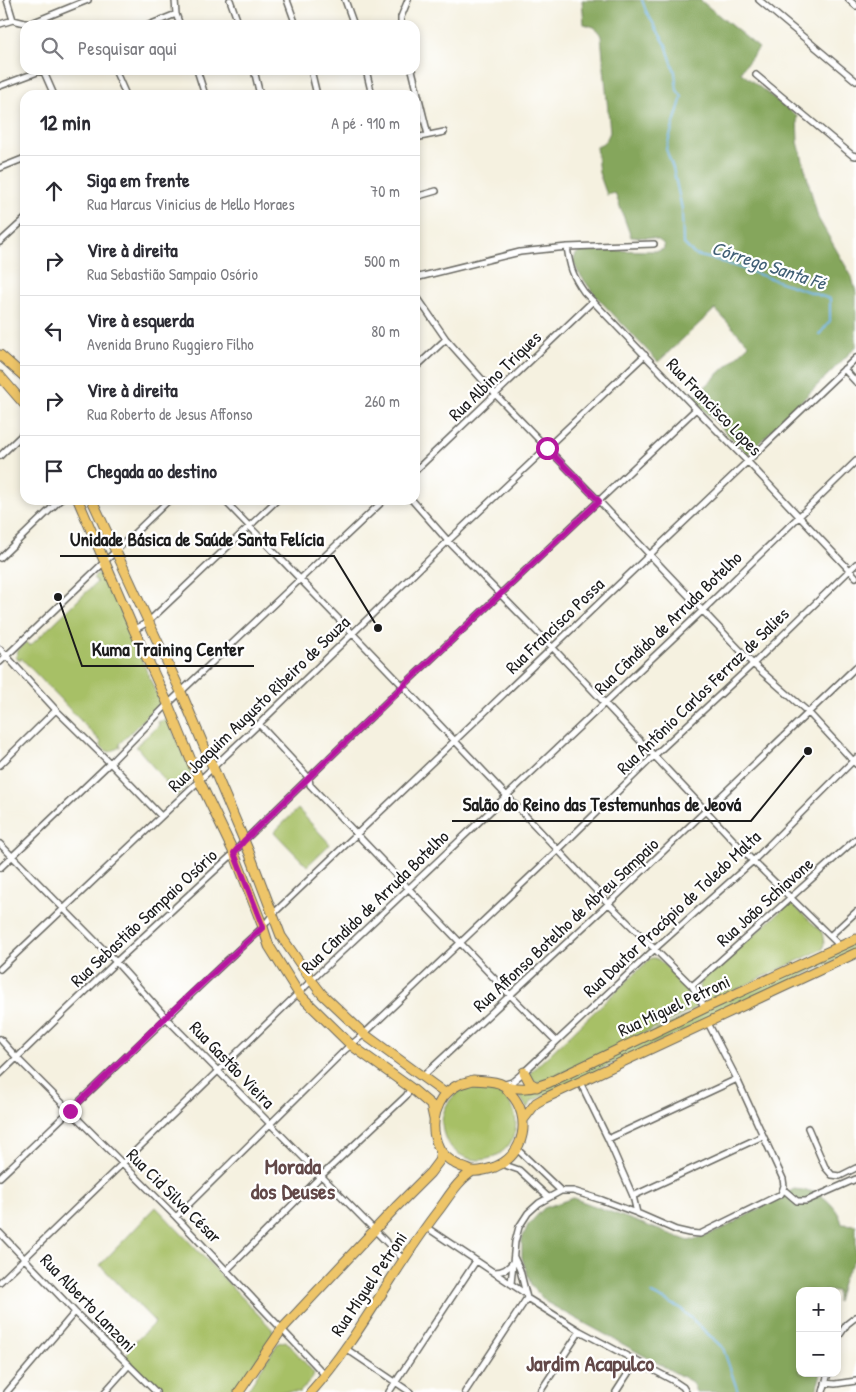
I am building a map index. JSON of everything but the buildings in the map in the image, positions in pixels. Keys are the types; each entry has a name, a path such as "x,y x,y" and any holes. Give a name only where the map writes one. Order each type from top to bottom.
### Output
{"main road":[{"path":"0,355 20,372"},
{"path":"0,376 20,398"},
{"path":"80,505 168,704 199,780 234,853 269,946 299,994 351,1045 411,1088 431,1105 434,1133 440,1151 439,1161 430,1173 282,1329 239,1392"},
{"path":"94,505 181,692 244,841 281,936 322,994 364,1034 446,1094"},
{"name":"Rua Miguel Petroni","path":"502,1085 516,1089 548,1084 705,1008 856,939"},
{"name":"Rua Miguel Petroni","path":"523,1120 536,1103 856,953"},
{"path":"524,1072 530,1083 537,1087"},
{"path":"434,1119 438,1106 446,1094 458,1085 473,1080 488,1081 502,1085 515,1099 523,1120 522,1138 517,1149 502,1164 488,1170 474,1171 458,1166 440,1151"},
{"name":"Rua Miguel Petroni","path":"311,1392 345,1348 426,1227 460,1183 474,1171"}],"street":[{"path":"7,0 12,20"},
{"path":"39,20 88,0"},
{"path":"175,0 178,20"},
{"path":"230,0 237,20"},
{"path":"288,0 294,20"},
{"path":"345,0 352,20"},
{"path":"401,20 408,0"},
{"path":"759,0 856,81"},
{"path":"849,0 856,6"},
{"path":"162,20 176,14"},
{"path":"0,24 12,20 20,22"},
{"path":"0,86 30,75"},
{"path":"45,75 52,90"},
{"path":"117,75 124,90"},
{"path":"199,75 203,90"},
{"path":"255,75 259,90"},
{"path":"312,75 316,90"},
{"path":"367,75 371,90"},
{"path":"413,75 417,90"},
{"path":"756,75 852,155 856,156"},
{"path":"420,102 428,135"},
{"path":"420,137 444,132"},
{"path":"0,168 20,160"},
{"path":"420,195 436,191"},
{"path":"0,242 20,224"},
{"path":"420,277 520,252 567,247 654,244"},
{"name":"Rua Francisco Lopes","path":"567,247 570,268 575,280 856,577"},
{"path":"420,301 446,339 547,448 753,664 808,712 855,761"},
{"name":"Rua Albino Triques","path":"420,466 594,301"},
{"path":"420,363 446,339"},
{"name":"Rua Joaquim Augusto Ribeiro de Souza","path":"0,969 645,355"},
{"name":"Rua Francisco Possa","path":"0,1177 856,358"},
{"path":"844,369 856,382"},
{"name":"Rua Sebastião Sampaio Osório","path":"0,1074 116,962 234,853 244,841 403,686 696,409"},
{"path":"0,456 20,437"},
{"name":"Rua Cândido de Arruda Botelho","path":"0,1282 312,981 702,611 856,461"},
{"path":"0,558 55,505"},
{"path":"0,662 164,505"},
{"path":"229,505 609,904 692,986 705,1008"},
{"path":"134,630 148,622 272,505"},
{"path":"0,868 110,763 168,704 379,505"},
{"path":"416,505 448,541 553,648 753,860 840,946"},
{"name":"Rua Antônio Carlos Ferraz de Salies","path":"176,1217 351,1045 558,850 856,564"},
{"path":"0,649 56,710 161,816"},
{"name":"Rua Affonso Botelho de Abreu Sampaio","path":"422,1077 609,904 856,666"},
{"path":"0,765 56,710"},
{"path":"259,724 309,778 310,785 556,1041"},
{"name":"Rua Doutor Procópio de Toledo Malta","path":"502,1085 512,1082 524,1072 753,860 855,761"},
{"name":"Rua João Schiavone","path":"692,986 856,839"},
{"name":"Rua Gastão Vieira","path":"0,844 116,962 218,1071 404,1260"},
{"path":"830,936 856,912"},
{"path":"511,1284 515,1242 519,1227 528,1213 539,1202 561,1191 585,1194 676,1230 700,1234 781,1194 784,1186 783,1179 737,1079 708,1023"},
{"name":"Rua Cid Silva César","path":"0,1039 176,1217 325,1375"},
{"path":"608,1139 737,1079"},
{"path":"580,1082 633,1196 636,1213"},
{"path":"226,1270 321,1176 406,1096 411,1088"},
{"path":"808,1128 825,1167 832,1175 840,1176 856,1168"},
{"path":"633,1196 763,1136"},
{"path":"517,1149 561,1191"},
{"path":"502,1164 519,1170 548,1196"},
{"path":"783,1189 797,1201 806,1201 856,1179"},
{"path":"426,1227 580,1331 674,1381 686,1392"},
{"name":"Rua Alberto Lanzoni","path":"0,1233 156,1392"},
{"path":"465,1392 527,1296 514,1255"},
{"path":"389,1392 476,1261"},
{"path":"492,1271 501,1272 514,1261"},
{"path":"7,1392 76,1312"},
{"path":"841,1332 847,1324 856,1317"},
{"path":"540,1392 580,1331"},
{"path":"345,1348 410,1392"},
{"path":"616,1392 636,1361"},
{"path":"105,1392 129,1364"},
{"path":"823,1392 827,1377"},
{"path":"826,1383 835,1384 856,1381"}],"green space":[{"path":"582,0 700,0 759,48 740,72 797,116 798,142 818,218 852,277 856,293 856,347 748,454 692,399 749,345 715,309 658,362 595,295 578,272 573,261 576,254 583,250 658,251 664,249 664,245 657,240 631,237 615,193 607,195 599,173 596,147 601,145 610,132 601,36 594,28 584,24"},
{"path":"98,574 106,576 160,702 156,712 152,711 119,744 120,747 110,752 100,745 101,742 21,658 20,661 16,657 18,650 26,642 30,646 97,582 93,578"},
{"path":"168,721 191,771 189,782 177,796 136,746 159,725 158,722"},
{"path":"298,809 330,844 307,866 274,832"},
{"path":"789,904 793,905 822,932 823,949 714,1000 708,1000 699,988 700,982"},
{"path":"856,941 856,951 532,1101 527,1108 515,1092 520,1091"},
{"path":"651,958 659,960 681,980 695,997 697,1005 694,1009 548,1080 535,1082 530,1075 531,1072"},
{"path":"479,1086 500,1092 510,1102 516,1123 510,1144 500,1154 479,1160 458,1154 448,1144 442,1123 448,1102 458,1092"},
{"path":"794,1189 818,1194 833,1206 842,1224 856,1225 856,1257 843,1279 841,1287 796,1287 796,1377 820,1377 816,1392 696,1392 692,1382 546,1302 531,1285 522,1258 522,1239 528,1225 544,1208 573,1198 689,1241 719,1231"},
{"path":"156,1207 273,1330 273,1335 237,1392 160,1392 126,1358 130,1347 155,1322 100,1265"},
{"path":"286,1341 314,1373 312,1379 300,1392 246,1392 278,1343"}],"waterway":[{"name":"Córrego Santa Fé","path":"642,0 646,11 666,45 675,72 677,90 682,97 666,149 673,168 682,209 683,243 695,255 717,260 830,299 830,321 819,335"},
{"path":"652,1294 680,1308 723,1348 738,1392"}],"place":[{"name":"Kuma Training Center","path":"58,597"},
{"name":"Unidade Básica de Saúde Santa Felícia","path":"378,628"},
{"name":"Salão do Reino das Testemunhas de Jeová","path":"808,751"}],"district":[{"name":"Morada dos Deuses","path":"293,1178"},
{"name":"Jardim Acapulco","path":"590,1363"}],"route":[{"path":"70,1111 166,1017 263,927 234,853 244,841 403,686 599,501 547,448"}]}
